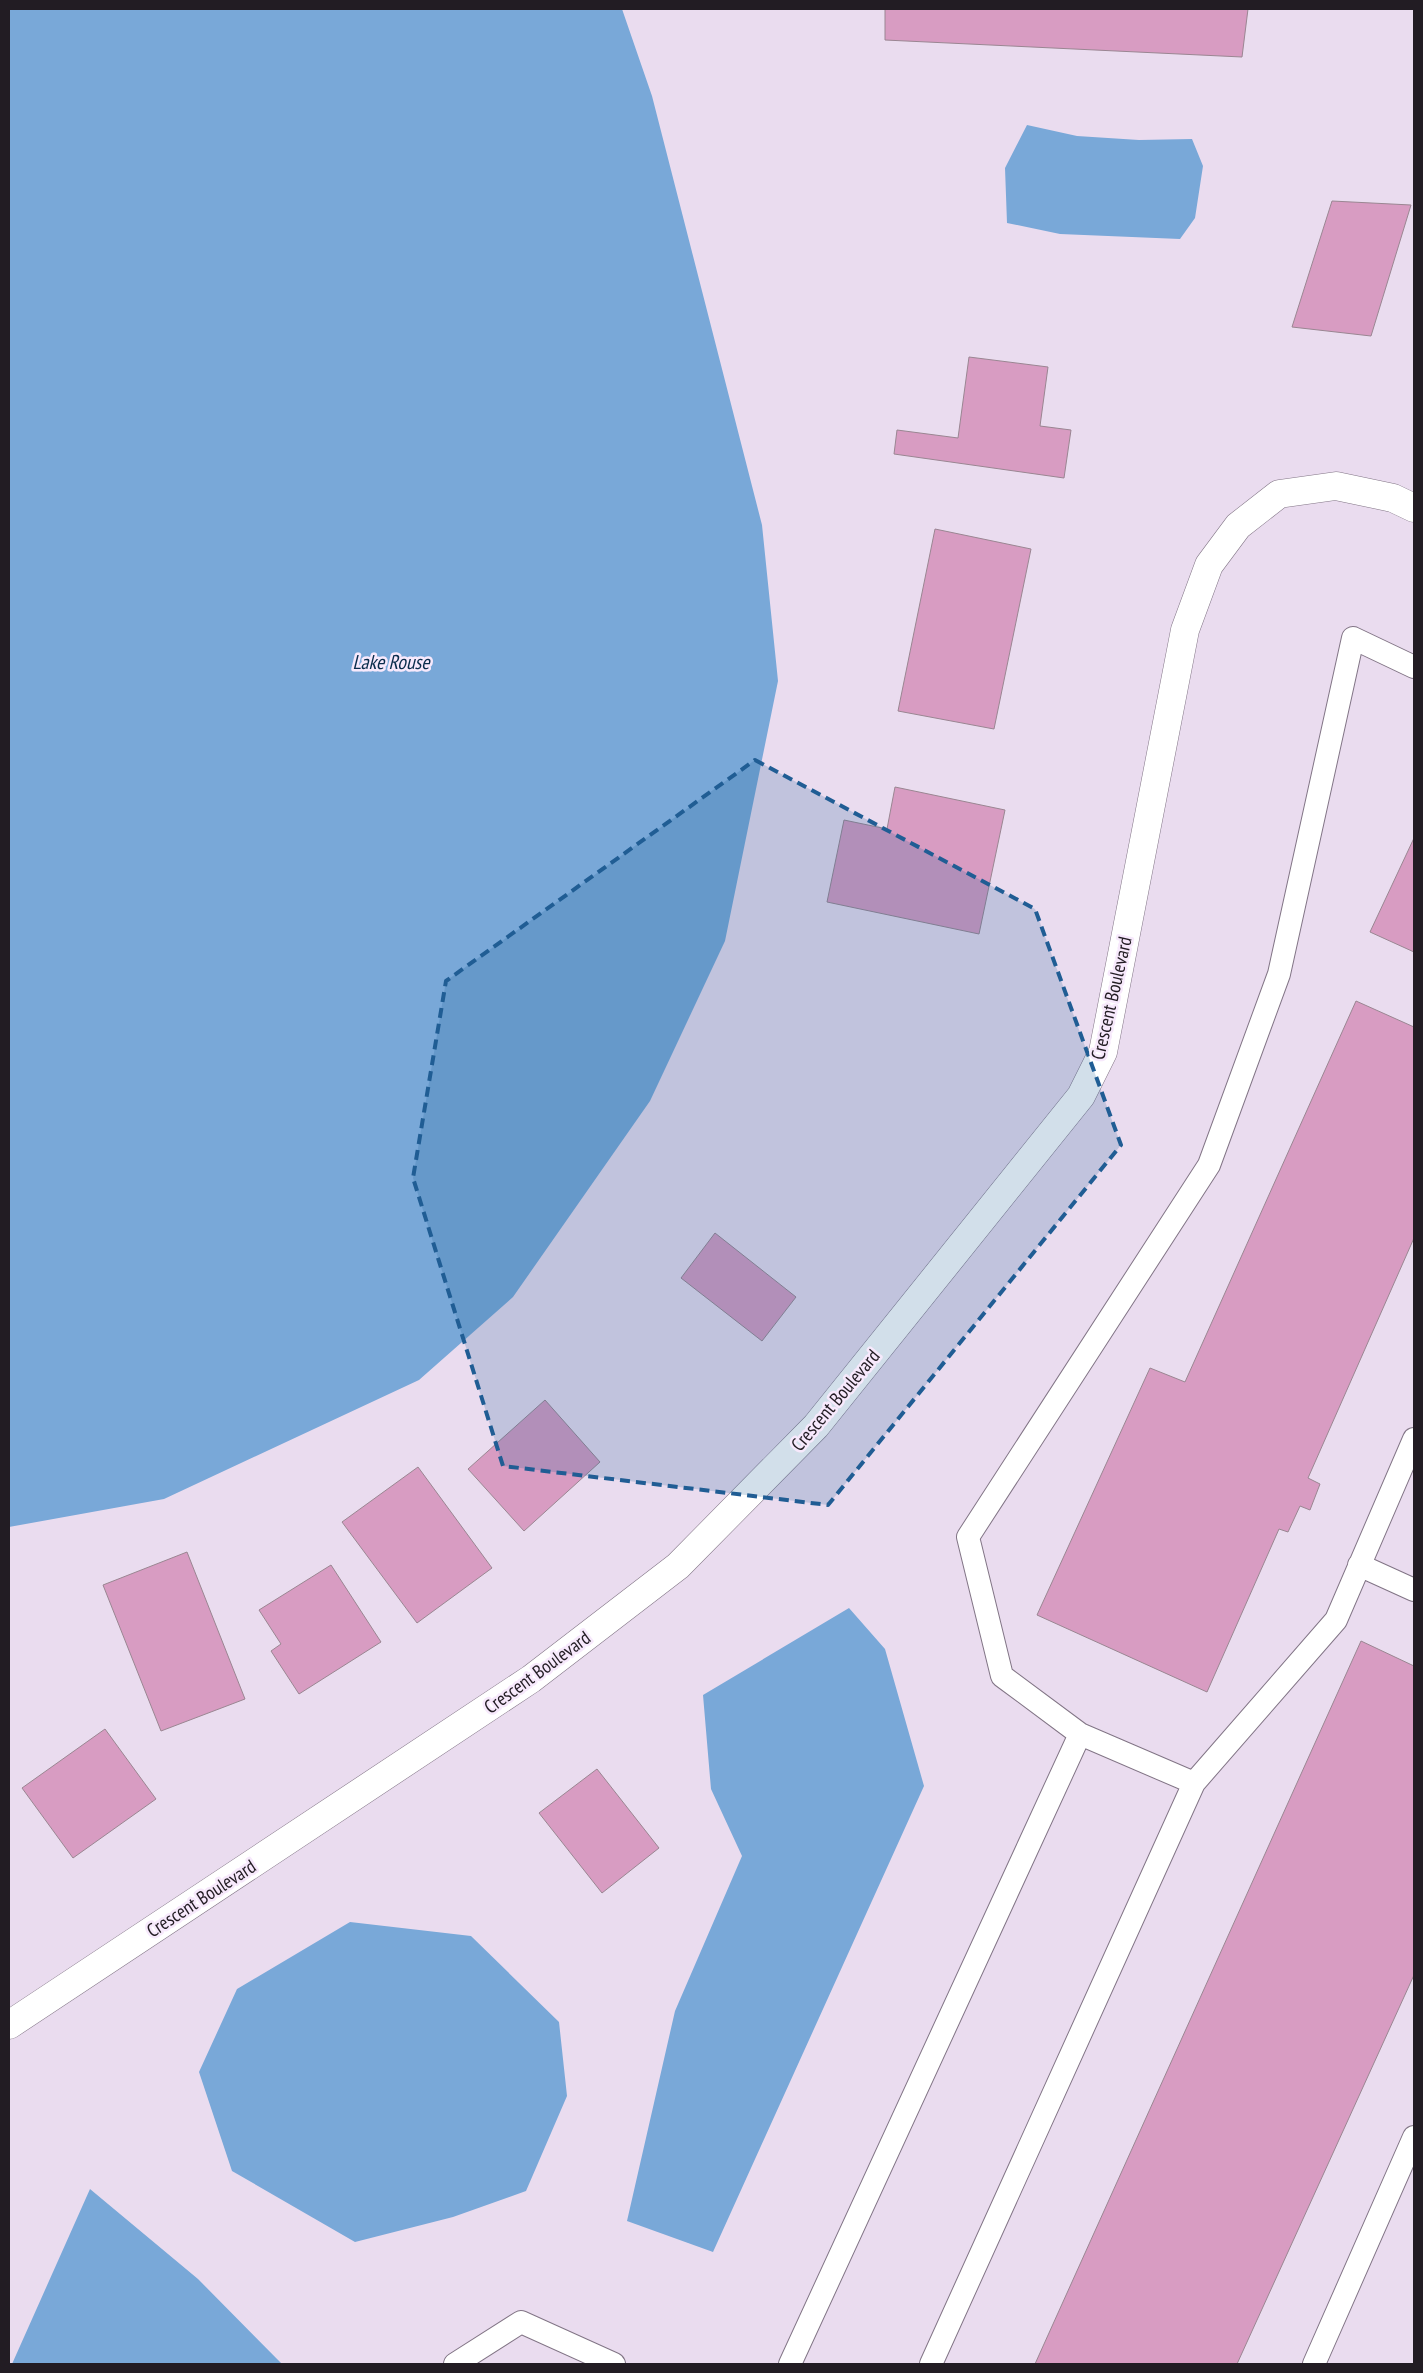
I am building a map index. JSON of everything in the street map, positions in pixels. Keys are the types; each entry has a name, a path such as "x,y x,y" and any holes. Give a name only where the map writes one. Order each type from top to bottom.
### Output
{"street":[{"name":"Crescent Boulevard","path":"9,2025 532,1679 678,1566 816,1426 1081,1096 1103,1052 1185,630 1208,565 1238,526 1280,494 1336,486 1393,498 1414,508"}],"lane":[{"path":"1194,1783 1080,1734 1002,1676 968,1537 1209,1165 1279,974 1353,638 1414,667"},
{"path":"932,2364 1194,1783 1336,1620 1413,1446"},
{"path":"1359,1565 1414,1590"},
{"path":"790,2364 1080,1734"},
{"path":"1314,2364 1414,2137"},
{"path":"455,2364 521,2322 614,2364"}],"highlighted area":[{"path":"755,760 1035,909 1121,1145 828,1505 503,1466 413,1178 446,981"}],"water":[{"name":"Lake Rouse","path":"9,9 622,9 652,96 762,525 778,681 725,941 650,1101 513,1297 419,1380 164,1499 9,1527"},
{"path":"1027,125 1077,136 1139,140 1192,139 1203,166 1195,218 1180,239 1060,234 1007,223 1005,168"},
{"path":"849,1608 885,1649 924,1786 713,2252 627,2221 675,2011 742,1856 711,1789 703,1695"},
{"path":"350,1922 471,1936 559,2022 567,2096 526,2191 453,2217 355,2242 232,2171 199,2072 237,1989"},
{"path":"90,2189 198,2279 282,2364 12,2364"}],"building":[{"path":"885,9 1248,9 1242,57 885,40"},
{"path":"1332,201 1411,205 1371,336 1292,327"},
{"path":"969,357 1048,367 1040,426 1071,430 1064,478 894,454 897,430 958,438"},
{"path":"935,529 1031,549 994,729 898,711"},
{"path":"895,787 1005,810 979,934 827,902 844,820 887,829"},
{"path":"1414,838 1414,952 1370,932"},
{"path":"1356,1001 1414,1027 1414,1238 1308,1478 1320,1484 1310,1510 1300,1506 1288,1532 1279,1529 1207,1692 1037,1615 1150,1368 1185,1382"},
{"path":"715,1233 796,1297 762,1341 681,1278"},
{"path":"545,1400 600,1462 524,1531 468,1469"},
{"path":"418,1467 492,1568 417,1623 342,1522"},
{"path":"187,1552 245,1699 161,1731 103,1585"},
{"path":"331,1565 381,1642 299,1694 271,1651 281,1644 259,1610"},
{"path":"1361,1641 1414,1666 1414,1975 1237,2364 1035,2364"},
{"path":"105,1729 156,1799 73,1858 22,1788"},
{"path":"597,1769 659,1848 602,1893 539,1813"}]}
